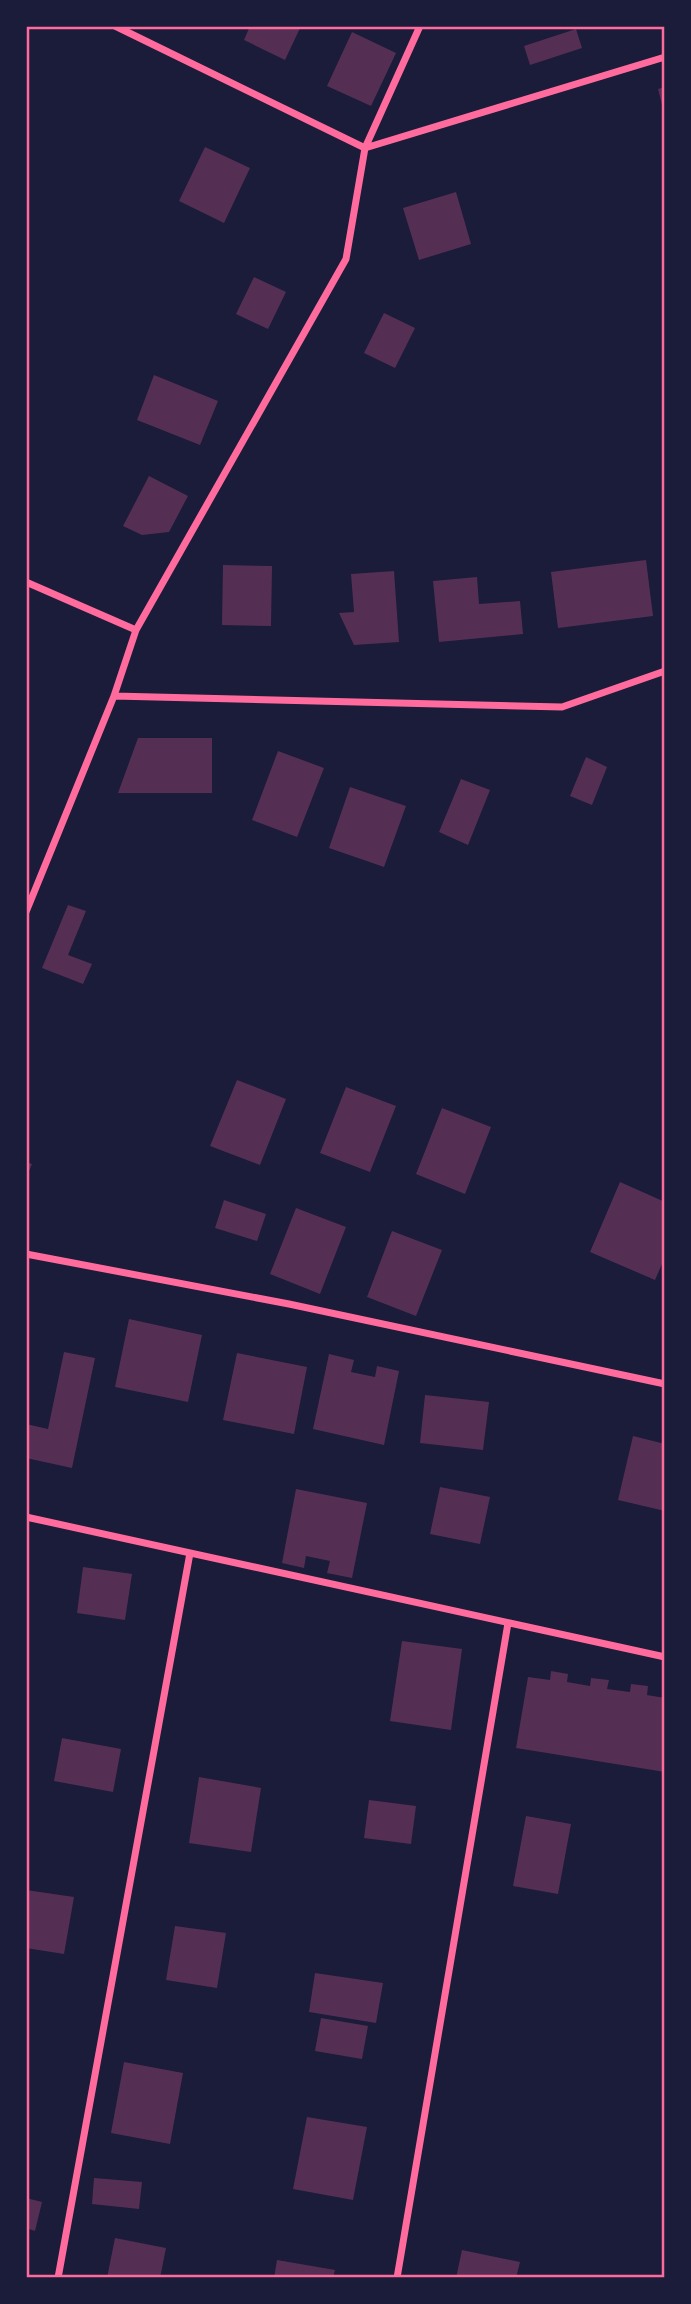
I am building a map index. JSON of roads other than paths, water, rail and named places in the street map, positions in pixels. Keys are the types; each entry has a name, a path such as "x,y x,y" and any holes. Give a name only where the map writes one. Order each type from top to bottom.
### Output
{"street":[{"path":"115,26 365,148 665,57"},
{"path":"26,912 114,696 136,631 346,259 365,148 420,26"},
{"path":"26,582 136,631"},
{"path":"114,696 562,707 665,671"},
{"path":"26,1254 289,1304 665,1384"},
{"path":"26,1517 665,1657"},
{"path":"58,2278 190,1553"},
{"path":"397,2278 508,1623"}]}
